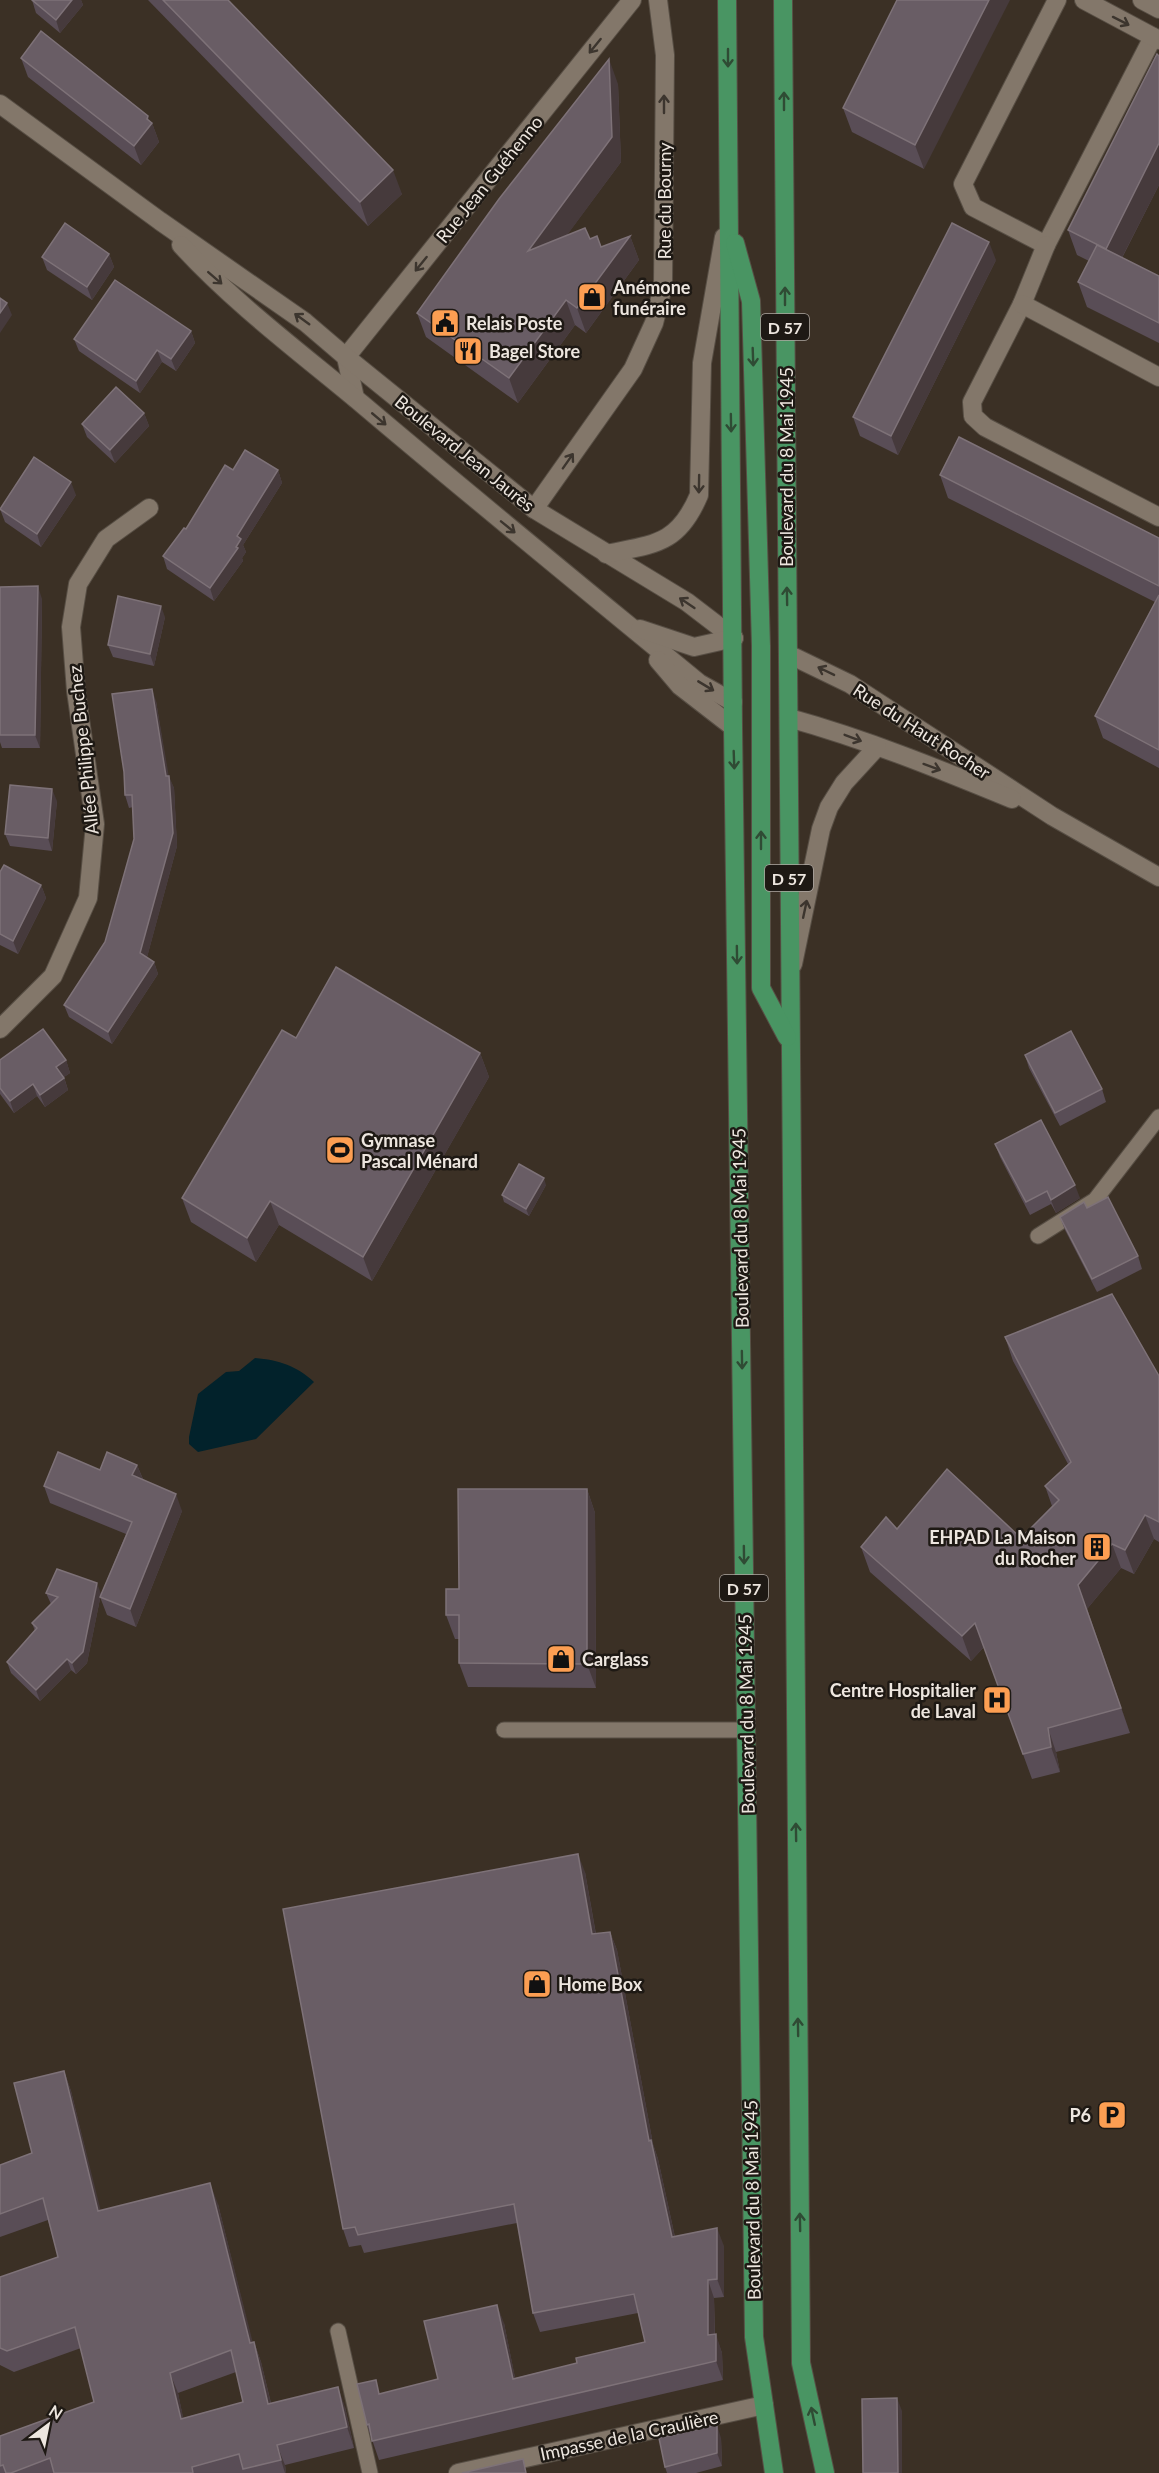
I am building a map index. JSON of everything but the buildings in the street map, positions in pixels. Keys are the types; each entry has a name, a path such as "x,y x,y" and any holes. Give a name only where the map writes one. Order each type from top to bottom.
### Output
{"main road":[{"name":"Boulevard du 8 Mai 1945","path":"728,0 733,727 754,2337 774,2473"},
{"name":"Boulevard du 8 Mai 1945","path":"783,0 789,718 788,1039 801,2363 825,2473"},
{"path":"728,217 751,301 762,710 761,988 788,1039"},
{"name":"Boulevard Jean Jaurès","path":"734,638 788,654"},
{"path":"733,702 789,718"}],"street":[{"name":"Rue Jean Guéhenno","path":"346,357 632,0"},
{"name":"Rue du Bourny","path":"534,509 633,369 654,323 663,286 664,55 658,0"},
{"path":"1046,244 973,207 963,184 1056,0"},
{"path":"1084,0 1156,39 1046,244 1022,304 972,402 973,416 985,427 1159,517"},
{"path":"1142,0 1159,9"},
{"name":"Boulevard Jean Jaurès","path":"0,104 160,221 305,322 534,509 687,602 734,638"},
{"path":"606,554 665,540 679,530 692,513 699,495 702,363 728,217"},
{"name":"Boulevard Jean Jaurès","path":"160,221 200,265 355,398 699,683 733,702"},
{"path":"1022,304 1159,377"},
{"path":"346,357 355,398"},
{"name":"Allée Philippe Buchez","path":"0,1029 53,976 88,898 95,824 76,691 71,627 78,584 106,539 149,508"},
{"path":"627,624 694,647 734,638"},
{"path":"627,624 680,686 733,727"},
{"name":"Rue du Haut Rocher","path":"788,654 850,684 1052,816 1159,877"},
{"name":"Rue du Haut Rocher","path":"789,718 826,728 936,768 1052,816"},
{"path":"788,987 821,829 829,807 844,783 877,747"},
{"name":"Impasse de la Craulière","path":"458,2473 764,2406"}],"lane":[{"path":"1038,1236 1095,1200 1159,1118"},
{"path":"504,1730 746,1730"},
{"path":"338,2331 369,2473"}],"water":[{"path":"255,1358 287,1365 314,1382 256,1439 198,1452 189,1444 189,1437 198,1394 226,1372 239,1371"}],"place":[{"name":"Anémone funéraire","path":"592,297"},
{"name":"Relais Poste","path":"445,323"},
{"name":"Bagel Store","path":"468,351"},
{"name":"Gymnase Pascal Ménard","path":"340,1150"},
{"name":"EHPAD La Maison du Rocher","path":"1097,1547"},
{"name":"Carglass","path":"561,1659"},
{"name":"Centre Hospitalier de Laval","path":"997,1700"},
{"name":"Home Box","path":"537,1984"},
{"name":"P6","path":"1112,2115"}]}
